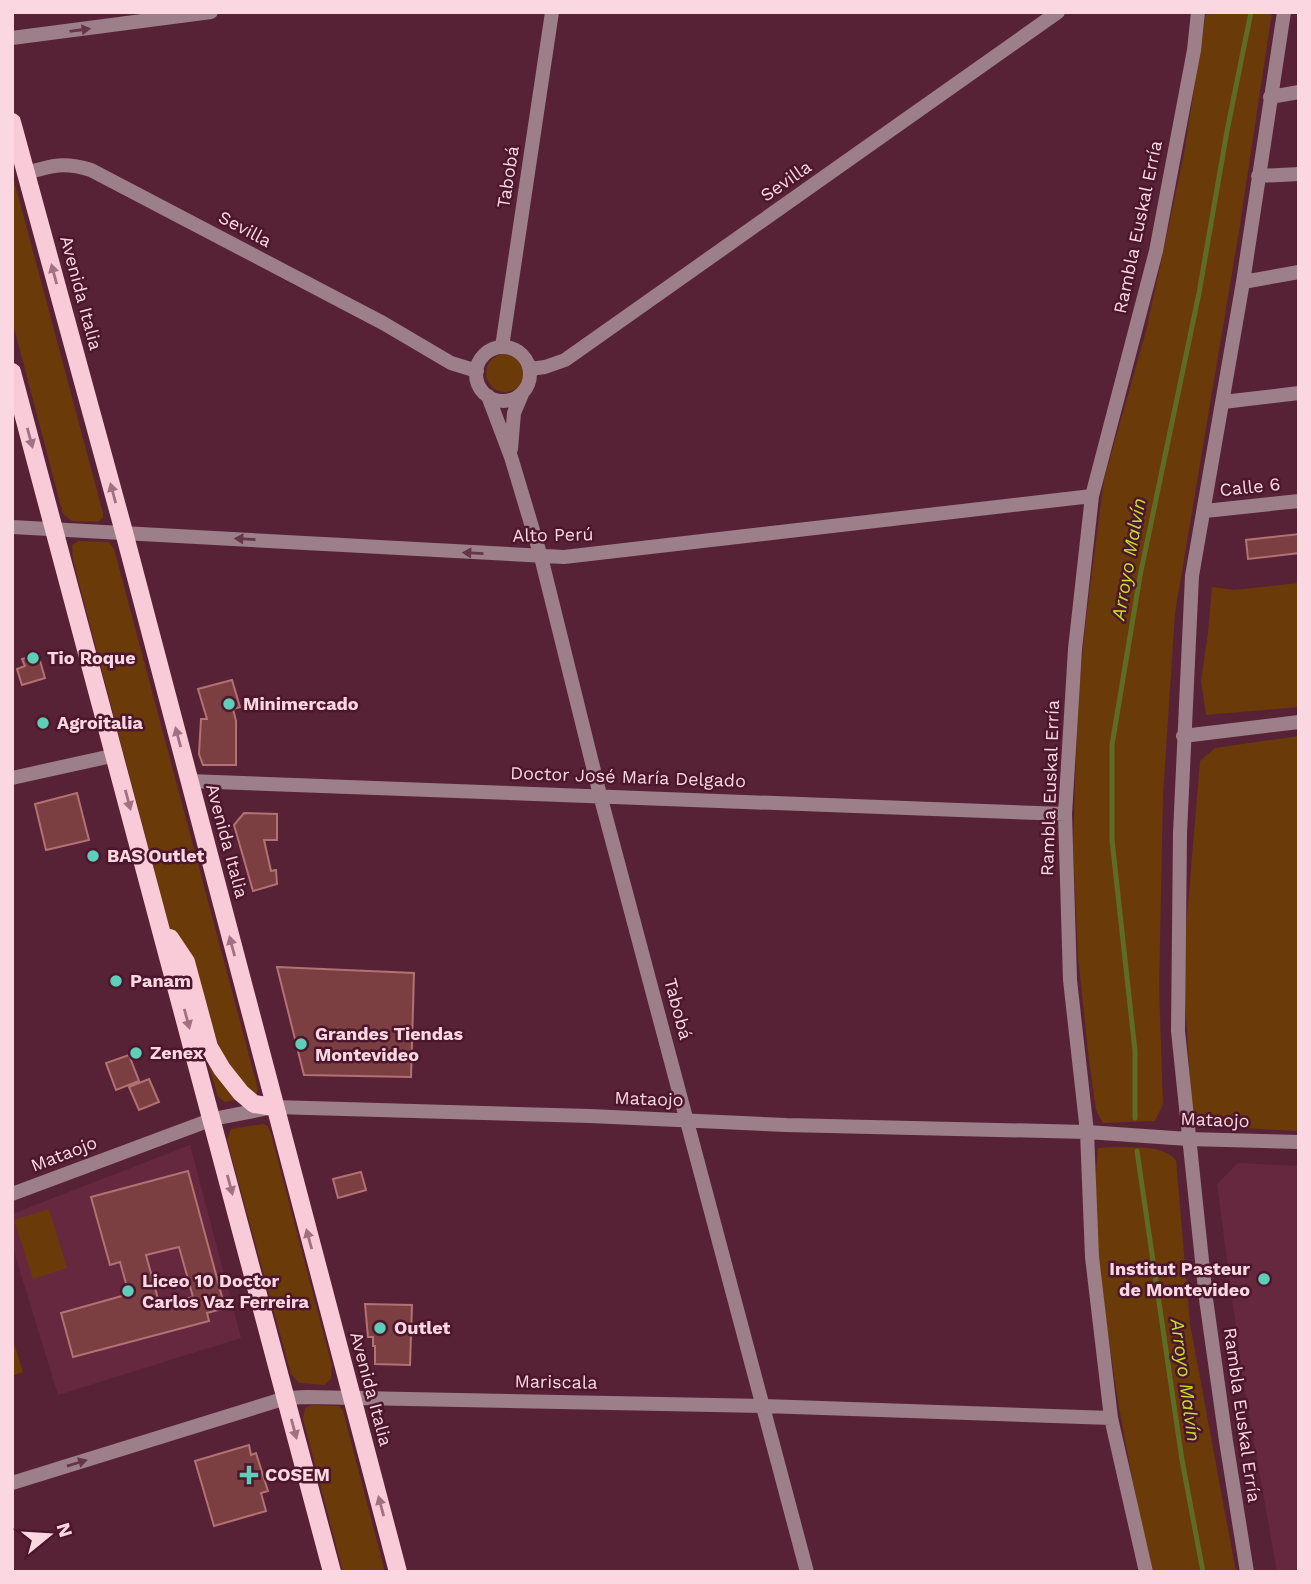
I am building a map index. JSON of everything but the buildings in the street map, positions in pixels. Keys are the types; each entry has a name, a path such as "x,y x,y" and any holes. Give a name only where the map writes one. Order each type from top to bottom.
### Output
{"main road":[{"name":"Avenida Italia","path":"12,122 124,532 398,1572"},
{"path":"12,372 332,1572"},
{"path":"162,927 186,962 209,1047 222,1069 240,1093 254,1104 274,1107"}],"street":[{"path":"12,38 211,12"},
{"name":"Tabobá","path":"502,347 552,12"},
{"name":"Sevilla","path":"530,369 565,360 1058,12"},
{"name":"Rambla Euskal Erría","path":"1146,1572 1111,1418 1092,1257 1087,1132 1070,980 1065,814 1075,649 1091,496 1156,251 1192,61 1198,12"},
{"name":"Rambla Euskal Erría","path":"1247,1572 1206,1299 1178,1031 1183,736 1192,576 1243,282 1284,12"},
{"path":"1270,97 1299,92"},
{"name":"Sevilla","path":"27,173 57,164 91,170 383,323 451,363 477,371"},
{"path":"1258,176 1299,174"},
{"path":"1243,282 1299,272"},
{"path":"477,371 482,357 502,347 523,355 530,369"},
{"name":"Tabobá","path":"511,457 513,413 527,386 530,369"},
{"name":"Tabobá","path":"477,371 479,385 488,396 511,457 541,557 600,795 807,1572"},
{"path":"1223,402 1299,393"},
{"path":"488,396 506,401 522,394"},
{"name":"Alto Perú","path":"12,527 564,557 1091,496"},
{"name":"Calle 6","path":"1205,511 1299,501"},
{"path":"1183,736 1299,722"},
{"path":"12,778 116,755"},
{"name":"Doctor José María Delgado","path":"189,781 1065,814"},
{"name":"Mataojo","path":"12,1194 213,1119 274,1107 688,1119 786,1125 1087,1132 1188,1139 1299,1142"},
{"name":"Mariscala","path":"12,1483 286,1398 351,1396 764,1406 1111,1418"}],"shaded area":[{"path":"1206,12 1272,12 1239,231 1175,613 1163,795 1159,988 1163,1104 1155,1121 1103,1123 1096,1110 1078,956 1073,845 1078,698 1104,479 1145,335 1157,281 1184,154"},
{"path":"12,173 103,513 103,518 98,522 72,521 63,514 12,320"},
{"path":"505,354 518,360 524,373 518,386 505,392 492,386 486,373 492,360"},
{"path":"79,541 109,542 114,549 258,1089 256,1095 225,1102 218,1097 177,957 73,560 72,545"},
{"path":"1299,583 1299,707 1206,715 1201,681 1212,587 1234,590"},
{"path":"1299,736 1299,1131 1204,1126 1192,1114 1183,965 1200,761 1215,748"},
{"path":"263,1124 268,1126 271,1134 332,1366 331,1378 325,1385 299,1383 291,1374 227,1140 231,1129"},
{"name":"Liceo 10 Doctor Carlos Vaz Ferreira","path":"190,1145 241,1338 58,1395 12,1245 12,1214"},
{"path":"1098,1148 1157,1150 1176,1160 1190,1324 1236,1572 1150,1572 1119,1408 1099,1273 1094,1198"},
{"name":"Institut Pasteur de Montevideo","path":"1238,1163 1299,1166 1299,1572 1277,1572 1242,1373 1217,1184"},
{"path":"49,1209 67,1268 33,1279 14,1220"},
{"path":"12,1337 23,1372 12,1376"},
{"path":"312,1405 339,1406 343,1411 385,1572 343,1572 303,1419 305,1408"}],"waterway":[{"name":"Arroyo Malvín","path":"1135,1118 1135,1051 1112,840 1112,745 1140,576 1199,293 1251,12"},
{"name":"Arroyo Malvín","path":"1137,1151 1182,1460 1203,1572"}],"place":[{"name":"Tio Roque","path":"33,658"},
{"name":"Minimercado","path":"229,704"},
{"name":"Agroitalia","path":"43,723"},
{"name":"BAS Outlet","path":"93,856"},
{"name":"Panam","path":"116,981"},
{"name":"Grandes Tiendas Montevideo","path":"301,1044"},
{"name":"Zenex","path":"136,1053"},
{"name":"Institut Pasteur de Montevideo","path":"1264,1279"},
{"name":"Liceo 10 Doctor Carlos Vaz Ferreira","path":"128,1291"},
{"name":"Outlet","path":"380,1328"},
{"name":"COSEM","path":"249,1475"}]}
